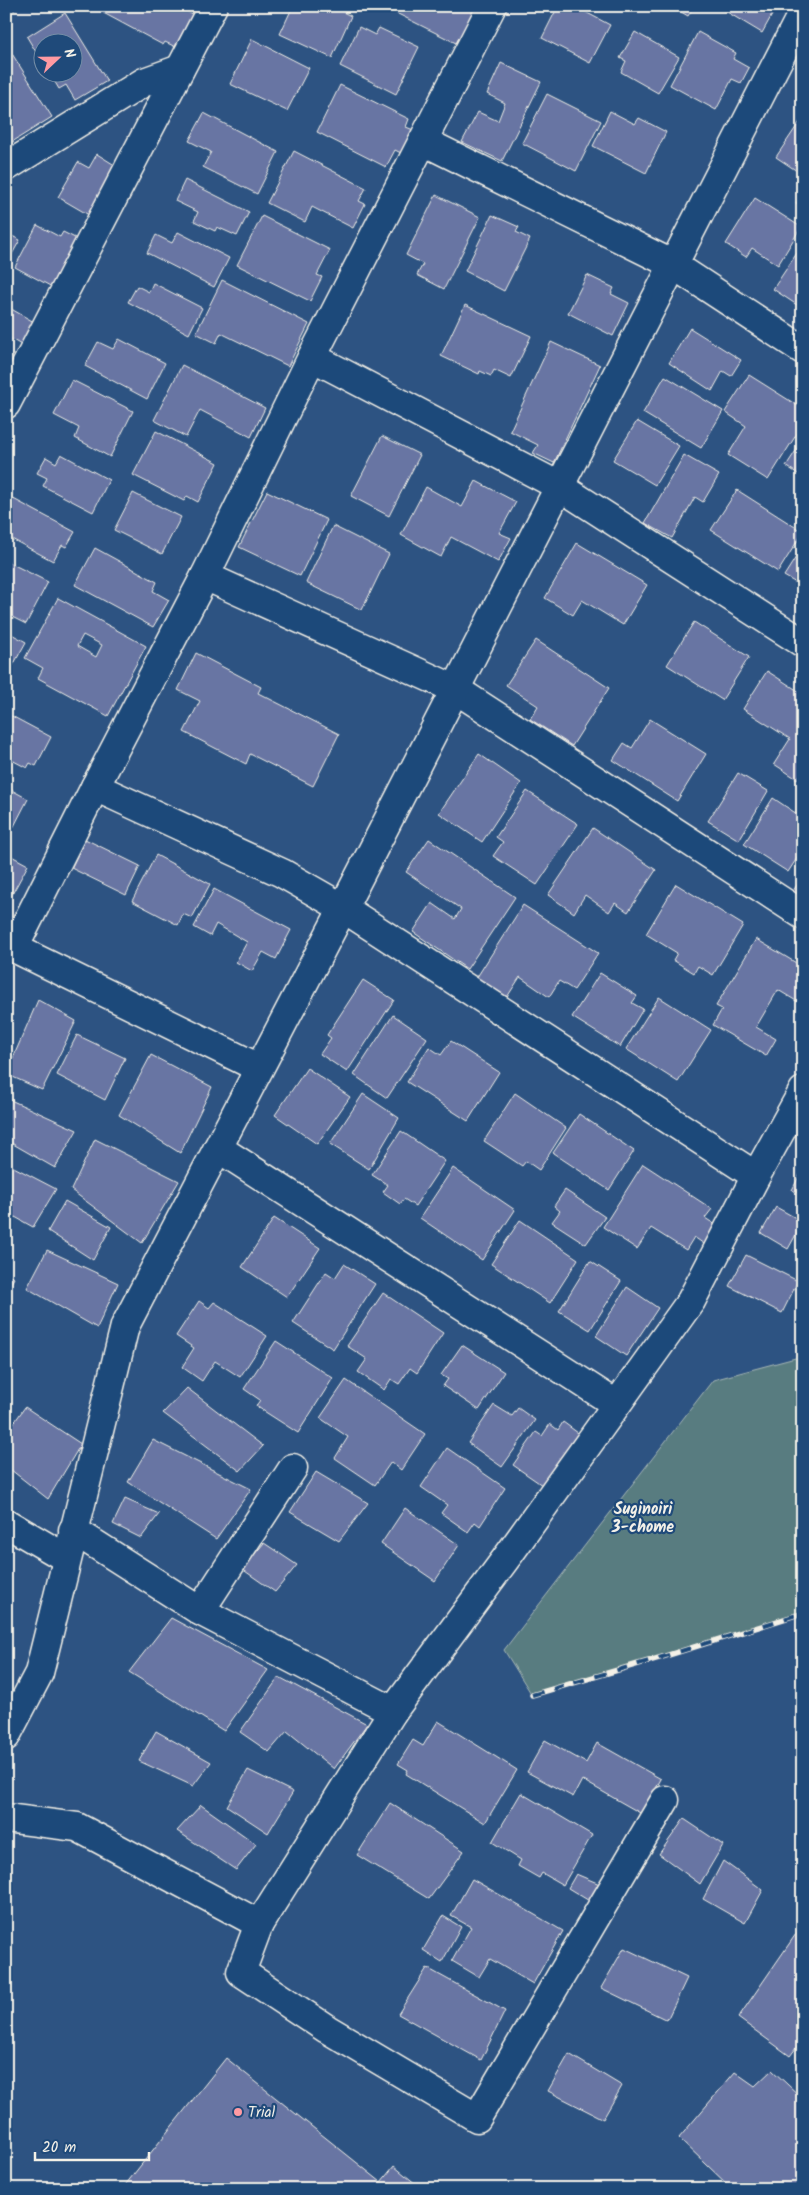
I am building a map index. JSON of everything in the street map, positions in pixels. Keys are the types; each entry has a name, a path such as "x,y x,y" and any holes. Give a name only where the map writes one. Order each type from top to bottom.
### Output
{"street":[{"path":"6,404 213,6"},
{"path":"260,1068 10,946 206,576 312,357 492,6"},
{"path":"6,1736 39,1673 125,1326 343,908 672,264 795,47 803,12"},
{"path":"6,167 144,82 180,69"},
{"path":"423,141 672,264 803,350"},
{"path":"312,357 559,486 803,642"},
{"path":"206,576 455,689 803,915"},
{"path":"94,787 282,874 343,908 756,1176"},
{"path":"665,1800 478,2118 328,2029 241,1972 259,1924 393,1711 691,1301 803,1091"},
{"path":"218,1148 616,1404"},
{"path":"200,1611 292,1468"},
{"path":"6,1523 66,1558"},
{"path":"73,1530 200,1611 393,1711"},
{"path":"6,1818 77,1826 259,1924"}],"green space":[{"path":"803,1356 803,1613 532,1695 504,1650 713,1380"}],"building":[{"path":"6,6 21,6 6,15"},
{"path":"97,6 177,6 195,16 178,48 165,42 163,45 96,9"},
{"path":"293,6 331,6 351,16 332,58 280,34"},
{"path":"387,6 479,6 460,45 386,8"},
{"path":"558,6 574,6 610,25 590,63 542,38"},
{"path":"671,6 694,6 688,16"},
{"path":"717,6 777,6 762,33"},
{"path":"65,13 77,32 35,32"},
{"path":"359,27 375,35 379,28 419,47 396,94 340,66"},
{"path":"635,32 679,57 658,93 621,72 626,61 620,58"},
{"path":"698,32 736,53 733,59 749,68 741,83 732,79 716,110 670,85"},
{"path":"32,34 32,45 27,37"},
{"path":"252,39 309,68 287,111 230,84"},
{"path":"82,41 107,81 75,100 66,85 59,89 55,82 82,82"},
{"path":"9,49 52,117 12,142 6,132 6,51"},
{"path":"501,63 541,82 502,161 462,142 478,112 498,121 505,103 487,94"},
{"path":"340,85 409,119 406,127 416,131 405,155 395,150 386,167 317,132"},
{"path":"547,94 601,121 576,171 522,143"},
{"path":"610,111 635,124 639,118 666,132 646,173 593,146"},
{"path":"204,113 278,152 257,194 203,167 211,152 189,141"},
{"path":"803,117 803,175 776,157"},
{"path":"294,151 366,188 359,201 365,204 353,228 312,207 305,222 267,203"},
{"path":"97,154 121,169 94,218 58,197 78,162 89,168"},
{"path":"185,180 249,212 237,236 217,227 215,231 194,221 198,212 175,201"},
{"path":"803,193 803,207 796,203"},
{"path":"436,195 480,217 444,289 417,275 423,264 406,255"},
{"path":"755,198 801,227 778,265 752,248 746,257 726,244"},
{"path":"492,215 519,227 516,232 530,239 504,291 465,271"},
{"path":"262,216 330,250 317,275 322,277 310,301 237,265"},
{"path":"37,225 60,237 63,232 79,240 54,288 15,267"},
{"path":"178,232 229,258 214,287 147,253 156,235 172,243"},
{"path":"6,233 20,240 6,265"},
{"path":"803,244 803,309 773,289"},
{"path":"587,275 614,288 611,294 629,303 613,336 568,313"},
{"path":"222,280 309,324 288,366 221,333 216,343 196,333"},
{"path":"153,283 202,308 189,334 128,302 137,286 149,292"},
{"path":"465,305 531,336 511,378 494,370 491,376 480,371 479,374 441,356"},
{"path":"6,306 41,326 28,349 6,336"},
{"path":"690,328 741,360 731,376 723,371 712,391 669,363"},
{"path":"119,339 165,363 147,399 85,366 98,342 113,349"},
{"path":"551,342 600,365 554,463 533,453 538,445 510,431"},
{"path":"182,365 265,408 251,437 200,410 186,437 154,420"},
{"path":"749,375 803,409 803,424 768,480 728,455 746,426 725,412"},
{"path":"665,376 723,411 701,448 643,413"},
{"path":"72,380 133,411 110,457 75,438 79,428 54,415"},
{"path":"637,421 679,446 655,485 613,460"},
{"path":"156,431 218,463 198,502 187,496 184,501 133,475"},
{"path":"382,436 420,455 389,516 351,496"},
{"path":"803,440 803,477 786,466"},
{"path":"61,454 109,480 93,512 43,486 47,478 37,473 46,457 56,463"},
{"path":"684,455 719,475 703,502 695,497 672,538 645,523"},
{"path":"476,481 516,502 499,533 511,538 498,562 451,537 441,557 401,535 426,487 462,507"},
{"path":"737,490 803,532 778,572 711,530"},
{"path":"267,491 327,520 300,576 239,547"},
{"path":"133,493 181,517 162,554 114,530"},
{"path":"6,495 75,532 66,547 62,545 53,561 6,536"},
{"path":"333,526 389,554 362,610 306,583"},
{"path":"577,543 647,585 623,625 582,600 573,615 545,598"},
{"path":"803,546 803,587 784,576"},
{"path":"95,548 157,582 153,591 169,600 153,627 75,585"},
{"path":"6,561 48,582 26,624 6,614"},
{"path":"58,598 146,646 108,716 38,678 43,668 25,658","holes":["83,635 102,645 96,657 77,646"]},
{"path":"694,622 749,657 722,700 667,665"},
{"path":"6,631 26,642 6,678"},
{"path":"536,640 609,688 572,746 530,719 538,706 506,685"},
{"path":"196,653 261,687 258,693 339,734 313,786 250,754 246,764 184,732 200,701 178,690"},
{"path":"767,671 803,694 803,770 797,779 774,764 790,739 743,709"},
{"path":"6,713 51,737 36,766 30,763 27,768 6,757"},
{"path":"650,719 706,754 677,801 613,760 624,743 632,748"},
{"path":"479,754 521,783 482,842 439,813"},
{"path":"738,773 768,791 739,840 708,821"},
{"path":"6,787 28,799 9,836 6,834"},
{"path":"527,791 578,824 537,885 493,856 503,842 496,837"},
{"path":"773,798 803,818 803,849 788,872 744,844"},
{"path":"593,828 656,870 628,912 615,903 609,912 585,895 574,913 548,895"},
{"path":"85,839 140,866 126,895 71,868"},
{"path":"429,839 515,897 467,969 413,932 432,903 455,919 461,909 406,872"},
{"path":"6,853 28,865 10,898 6,896"},
{"path":"156,855 210,884 192,918 183,914 178,925 132,901"},
{"path":"803,876 803,901 791,894"},
{"path":"676,884 743,925 713,975 698,966 694,973 673,960 677,953 646,934"},
{"path":"214,889 291,930 276,959 263,952 252,971 236,962 247,942 216,924 210,936 194,927"},
{"path":"523,905 598,953 574,990 559,981 549,997 520,977 500,1008 470,988"},
{"path":"756,939 803,967 803,1005 778,990 756,1027 776,1039 766,1056 713,1025 722,1009 716,1006"},
{"path":"600,973 637,996 632,1003 643,1009 620,1047 572,1017"},
{"path":"363,980 394,1000 347,1072 320,1054 331,1038 327,1035"},
{"path":"659,997 711,1030 678,1082 626,1049"},
{"path":"38,1000 76,1021 42,1090 6,1074"},
{"path":"393,1015 427,1038 387,1098 354,1075"},
{"path":"77,1035 125,1058 105,1100 57,1075"},
{"path":"451,1041 499,1072 468,1121 407,1082 429,1047 441,1055"},
{"path":"151,1055 212,1087 180,1153 119,1115"},
{"path":"307,1068 350,1097 317,1144 275,1115"},
{"path":"515,1093 566,1128 539,1170 526,1161 522,1166 484,1141"},
{"path":"363,1094 399,1118 369,1169 330,1144"},
{"path":"6,1098 77,1130 55,1168 6,1140"},
{"path":"579,1114 634,1151 609,1190 553,1153"},
{"path":"401,1131 445,1161 415,1206 404,1199 400,1204 383,1192 388,1185 372,1175"},
{"path":"95,1139 179,1181 142,1243 71,1190"},
{"path":"6,1163 56,1189 33,1227 6,1212"},
{"path":"643,1164 712,1209 705,1218 719,1227 707,1246 694,1237 686,1250 651,1228 637,1249 603,1227"},
{"path":"453,1168 515,1210 482,1260 420,1218"},
{"path":"803,1169 803,1195 792,1190"},
{"path":"565,1190 605,1217 586,1244 552,1222 560,1211 554,1206"},
{"path":"65,1201 111,1227 93,1260 48,1231"},
{"path":"776,1207 803,1222 788,1249 761,1233"},
{"path":"274,1218 320,1248 287,1297 242,1267"},
{"path":"520,1220 578,1259 550,1303 491,1264"},
{"path":"47,1250 118,1283 97,1328 27,1288"},
{"path":"746,1255 798,1281 782,1313 729,1286"},
{"path":"590,1261 621,1281 590,1330 559,1311"},
{"path":"344,1264 375,1284 333,1349 293,1323 326,1272 335,1278"},
{"path":"6,1273 14,1278 6,1292"},
{"path":"627,1287 658,1308 626,1356 596,1336"},
{"path":"383,1293 443,1333 417,1373 410,1368 399,1384 391,1379 384,1390 358,1372 367,1359 347,1346"},
{"path":"199,1301 209,1308 214,1302 267,1336 240,1377 215,1361 202,1381 182,1367 194,1348 176,1336"},
{"path":"276,1341 333,1378 298,1433 256,1406 260,1400 244,1389"},
{"path":"462,1345 504,1372 479,1410 443,1386 448,1379 441,1375"},
{"path":"346,1380 425,1434 401,1470 391,1462 375,1485 335,1458 348,1437 320,1418"},
{"path":"187,1388 263,1446 240,1471 163,1413"},
{"path":"494,1405 512,1416 518,1408 535,1420 502,1467 468,1443"},
{"path":"25,1407 81,1444 48,1499 6,1466 6,1434"},
{"path":"563,1422 578,1433 542,1485 513,1465 536,1432 542,1436 550,1424 558,1430"},
{"path":"153,1440 251,1489 216,1539 128,1482"},
{"path":"447,1448 505,1488 480,1526 475,1522 468,1532 441,1513 447,1505 421,1487"},
{"path":"316,1472 368,1503 339,1541 290,1512"},
{"path":"125,1499 159,1514 141,1538 113,1524"},
{"path":"405,1508 459,1545 435,1581 381,1544"},
{"path":"264,1543 297,1565 275,1592 242,1569"},
{"path":"171,1618 268,1670 224,1731 129,1672"},
{"path":"279,1677 367,1724 334,1769 287,1731 269,1752 240,1732"},
{"path":"438,1721 517,1770 485,1823 406,1774 408,1770 398,1764 413,1740 423,1746"},
{"path":"156,1731 211,1762 193,1786 139,1761"},
{"path":"545,1740 586,1763 597,1743 661,1779 642,1814 582,1780 573,1797 527,1772"},
{"path":"248,1770 293,1792 268,1833 227,1806"},
{"path":"521,1793 592,1835 563,1885 542,1873 539,1878 518,1866 521,1860 492,1842"},
{"path":"390,1803 464,1851 429,1899 357,1855"},
{"path":"201,1805 256,1844 236,1870 177,1831"},
{"path":"684,1819 723,1845 700,1884 659,1854"},
{"path":"723,1861 763,1890 745,1923 703,1899"},
{"path":"576,1874 602,1885 591,1902 568,1888"},
{"path":"472,1879 563,1931 533,1984 490,1959 479,1977 452,1961 471,1927 451,1916"},
{"path":"443,1916 461,1927 442,1962 423,1950"},
{"path":"798,1931 803,1934 803,2039 790,2056 738,2018"},
{"path":"624,1948 687,1978 667,2020 601,1988"},
{"path":"427,1968 505,2011 481,2060 398,2014"},
{"path":"569,2054 622,2086 603,2119 548,2091"},
{"name":"Trial","path":"226,2058 381,2182 394,2166 422,2189 122,2189"},
{"path":"772,2070 803,2099 803,2189 732,2189 679,2138 735,2072 755,2086"}],"railway":[{"path":"532,1695 803,1613"}],"place":[{"name":"Trial","path":"238,2112"}],"district":[{"name":"Suginoiri 3-chome","path":"643,1517"}]}
